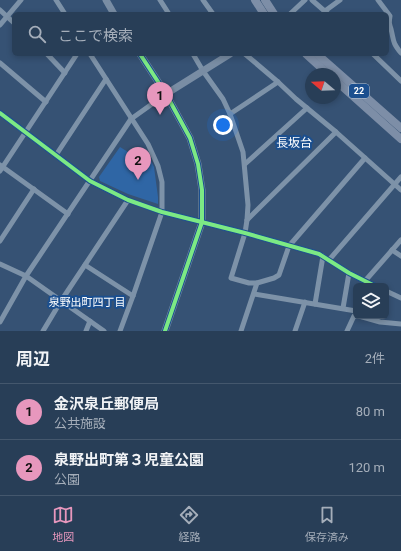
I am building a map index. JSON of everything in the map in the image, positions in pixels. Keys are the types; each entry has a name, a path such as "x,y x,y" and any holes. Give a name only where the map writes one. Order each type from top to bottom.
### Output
{"main road":[{"path":"255,0 263,12"},
{"path":"265,0 273,12"},
{"path":"308,56 321,68"},
{"name":"22","path":"319,56 401,128"},
{"name":"22","path":"341,85 401,139"}],"street":[{"path":"0,25 21,0"},
{"path":"56,0 64,12"},
{"path":"106,0 113,12"},
{"path":"160,0 168,12"},
{"path":"203,0 212,12"},
{"path":"292,12 305,0"},
{"path":"312,0 326,12 340,0"},
{"path":"378,0 387,12"},
{"path":"0,10 12,21"},
{"path":"389,27 395,46 401,53"},
{"path":"49,56 65,73"},
{"path":"68,214 1,168 76,56"},
{"path":"91,56 148,144 158,166 162,182 162,212 120,331"},
{"path":"141,56 166,94 190,138 198,164 202,190 202,222 165,331"},
{"path":"194,56 223,99 230,114 243,152 245,164 248,205 247,220 245,233 231,278 249,283 257,283 279,275 289,246 365,158"},
{"path":"0,322 3,310 131,119 166,94 227,56"},
{"path":"247,56 401,190"},
{"path":"375,56 401,81"},
{"path":"0,63 46,102"},
{"path":"56,155 106,79"},
{"path":"230,114 278,82"},
{"path":"245,164 307,108"},
{"path":"0,113 90,181 128,200 162,212 319,254 349,273 369,283"},
{"path":"247,220 336,132"},
{"path":"329,260 401,177"},
{"path":"0,241 34,190"},
{"path":"43,331 61,301 128,200"},
{"path":"365,281 401,240"},
{"path":"392,250 401,256"},
{"path":"315,304 323,256"},
{"path":"0,264 26,276 104,331"},
{"path":"85,265 133,296"},
{"path":"343,308 349,273"},
{"path":"242,331 257,283"},
{"path":"389,292 401,298"},
{"path":"254,294 353,310"},
{"path":"296,331 305,302"},
{"path":"347,331 353,318"},
{"path":"368,319 380,322 401,324"},
{"path":"86,331 90,322"}],"shaded area":[{"path":"120,147 136,157 146,150 154,167 158,204 128,194 100,181 99,177"}],"cycle path":[{"path":"141,56 166,94 190,138 198,164 202,190 202,222 165,331"},
{"path":"0,113 90,181 128,200 162,212 319,254 349,273 369,283"}],"place":[{"name":"金沢泉丘郵便局","path":"160,115"},
{"name":"泉野出町第３児童公園","path":"138,180"}],"district":[{"name":"長坂台","path":"294,143"},
{"name":"泉野出町四丁目","path":"87,302"}]}
